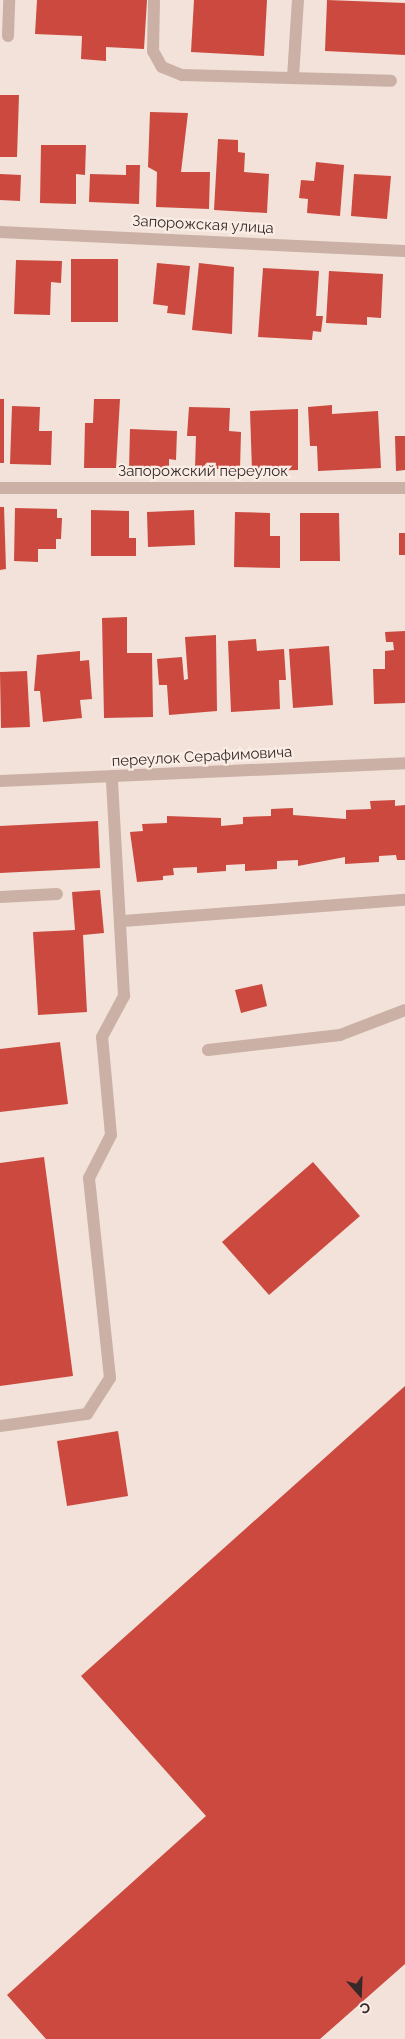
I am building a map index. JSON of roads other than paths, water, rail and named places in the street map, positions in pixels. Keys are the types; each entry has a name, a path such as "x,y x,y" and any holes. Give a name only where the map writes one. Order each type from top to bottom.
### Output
{"street":[{"path":"8,36 9,0"},
{"path":"154,0 153,51 162,67 182,75 391,81"},
{"path":"293,77 298,0"},
{"name":"Запорожская улица","path":"0,232 405,251"},
{"name":"Запорожский переулок","path":"0,488 405,488"},
{"name":"переулок Серафимовича","path":"0,780 112,779 405,763"},
{"path":"0,1426 87,1414 110,1378 89,1178 111,1135 102,1036 124,996 123,921 112,779"},
{"path":"0,897 57,894"},
{"path":"123,921 405,900"},
{"path":"208,1050 340,1035 405,1010"}]}
